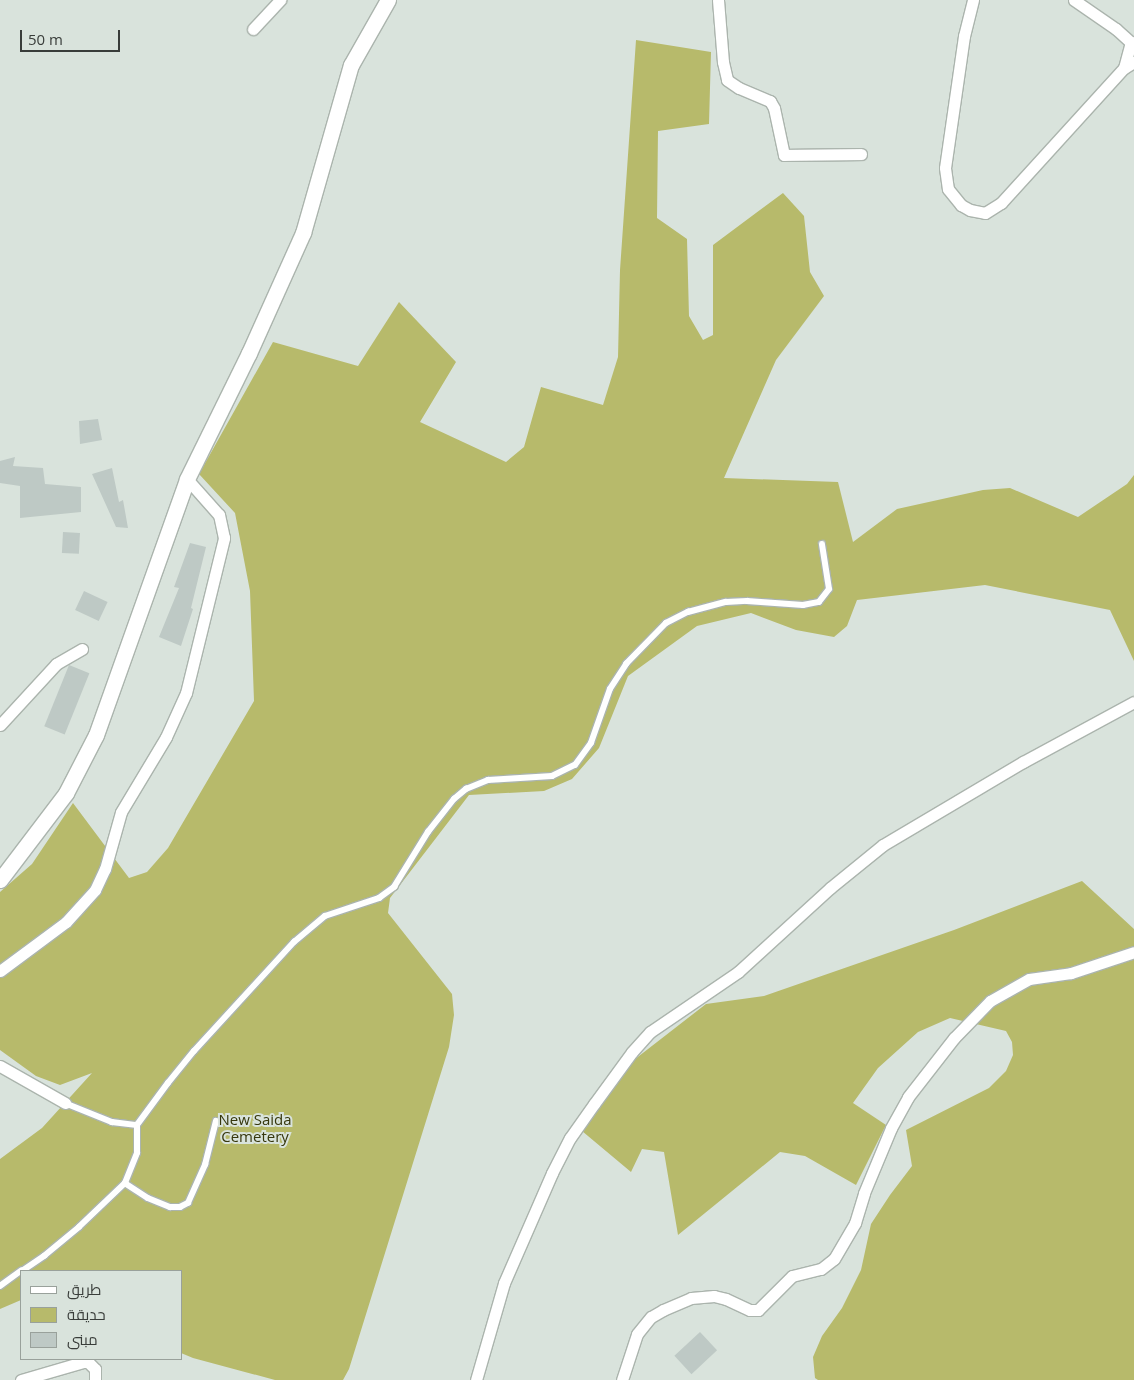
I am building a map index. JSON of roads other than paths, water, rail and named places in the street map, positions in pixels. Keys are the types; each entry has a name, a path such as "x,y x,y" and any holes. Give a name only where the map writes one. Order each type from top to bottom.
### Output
{"street":[{"path":"253,29 280,0"},
{"path":"0,880 66,793 96,735 188,479 249,353 303,233 342,90 351,65 388,0"},
{"path":"718,0 724,72 727,80 739,88 770,101 774,108 784,155 861,154"},
{"path":"973,0 964,36 945,168 948,189 961,205 970,210 986,213 1001,203 1129,65 1132,43 1074,0"},
{"path":"0,971 66,922 95,890 105,869 121,812 166,737 186,693 224,538 219,515 188,479"},
{"path":"0,725 56,664 82,649"},
{"path":"476,1380 504,1283 552,1173 570,1138 632,1052 650,1032 738,972 830,888 883,845 1023,762 1134,702"},
{"path":"622,1380 637,1334 647,1321 663,1310 691,1298 714,1296 726,1299 750,1310 758,1310 792,1276 821,1269 834,1259 855,1224 864,1193 908,1097 954,1038 990,1001 1029,979 1071,973 1134,952"},
{"path":"0,1066 65,1103"},
{"path":"21,1380 88,1362 95,1369 95,1380"}],"lane":[{"path":"23,1270 44,1256 79,1226 124,1183 137,1153 137,1125 189,1058 294,942 325,916 379,898 394,887 428,832 454,799 466,789 488,780 552,776 575,765 591,743 610,689 645,642 666,623 688,612 726,602 766,602 803,605 819,602 826,596 829,581 822,545"},
{"path":"65,1103 112,1122 137,1125"},
{"path":"124,1183 148,1198 170,1207 180,1207 188,1203 205,1165 216,1121"},
{"path":"0,1286 20,1272"}],"park label":[{"name":"New Saida Cemetery","path":"255,1128"}]}
